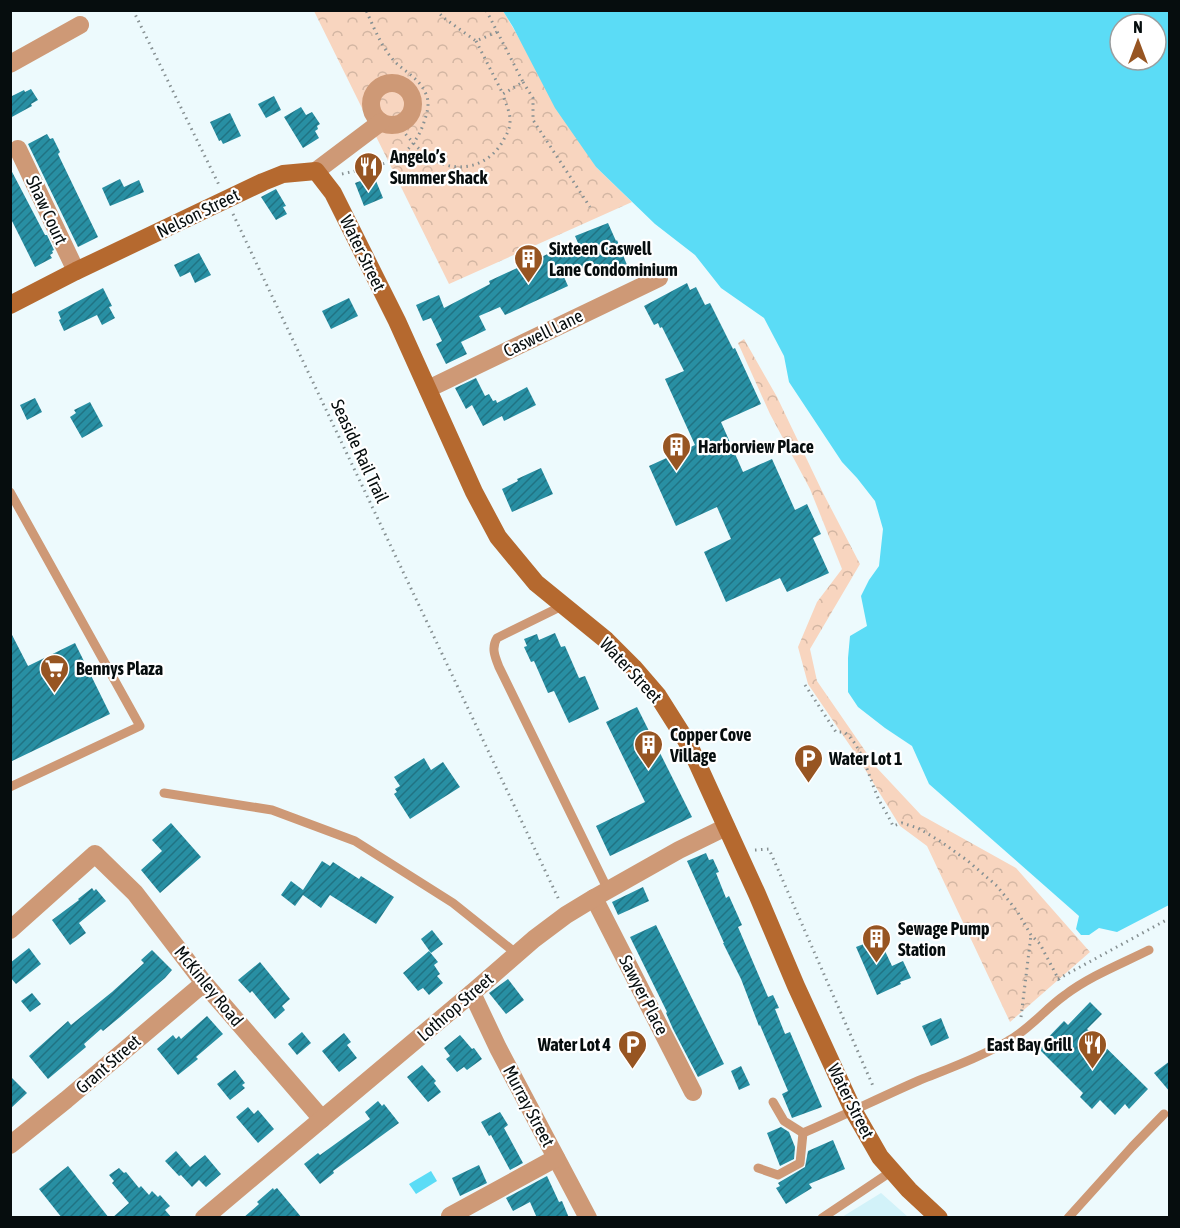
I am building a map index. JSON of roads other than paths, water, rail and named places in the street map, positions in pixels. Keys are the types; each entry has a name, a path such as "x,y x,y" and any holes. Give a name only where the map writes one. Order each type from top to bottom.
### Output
{"main road":[{"name":"Nelson Street","path":"10,305 226,199 283,174 316,171"},
{"name":"Water Street","path":"316,171 333,193 397,321 474,492 498,537 536,584 606,640 633,667 658,696 676,723 689,745 853,1110 880,1157 909,1190 939,1218"}],"street":[{"path":"10,64 80,25"},
{"path":"316,171 390,124"},
{"name":"Shaw Court","path":"18,149 76,271"},
{"name":"Caswell Lane","path":"428,389 659,278"},
{"name":"Lothrop Street","path":"204,1218 566,915 679,850 726,827"},
{"name":"McKinley Road","path":"10,930 95,854 135,893 204,983 322,1119"},
{"name":"Sawyer Place","path":"601,894 693,1092"},
{"name":"Grant Street","path":"10,1145 204,983"},
{"name":"Murray Street","path":"472,993 498,1048 588,1218"},
{"path":"450,1216 556,1158"}],"lane":[{"path":"10,492 140,726 10,787"},
{"path":"562,606 497,638 494,644 494,654 601,894"},
{"path":"164,793 272,810 355,841 453,903 517,954"},
{"path":"803,1133 976,1057 1018,1035 1066,994 1149,950"},
{"path":"773,1102 784,1121 803,1133"},
{"path":"1068,1218 1164,1114"},
{"path":"759,1168 778,1175 800,1163 803,1133"},
{"path":"822,1218 892,1171"}],"water":[{"path":"503,11 1169,11 1169,905 1117,932 1099,928 1089,935 1081,935 1076,929 1079,916 929,784 912,746 858,707 848,692 848,658 850,636 867,626 861,596 879,566 883,529 875,501 842,462 789,382 784,356 764,318 721,288 695,255 655,224 596,167 555,108"},
{"path":"431,1171 437,1181 416,1194 409,1184"}],"place":[{"name":"Angelo’s Summer Shack","path":"369,192"},
{"name":"Sixteen Caswell Lane Condominium","path":"528,284"},
{"name":"Harborview Place","path":"677,472"},
{"name":"Bennys Plaza","path":"55,694"},
{"name":"Copper Cove Village","path":"649,770"},
{"name":"Water Lot 1","path":"808,784"},
{"name":"Sewage Pump Station","path":"877,964"},
{"name":"Water Lot 4","path":"632,1070"},
{"name":"East Bay Grill","path":"1093,1070"}]}
